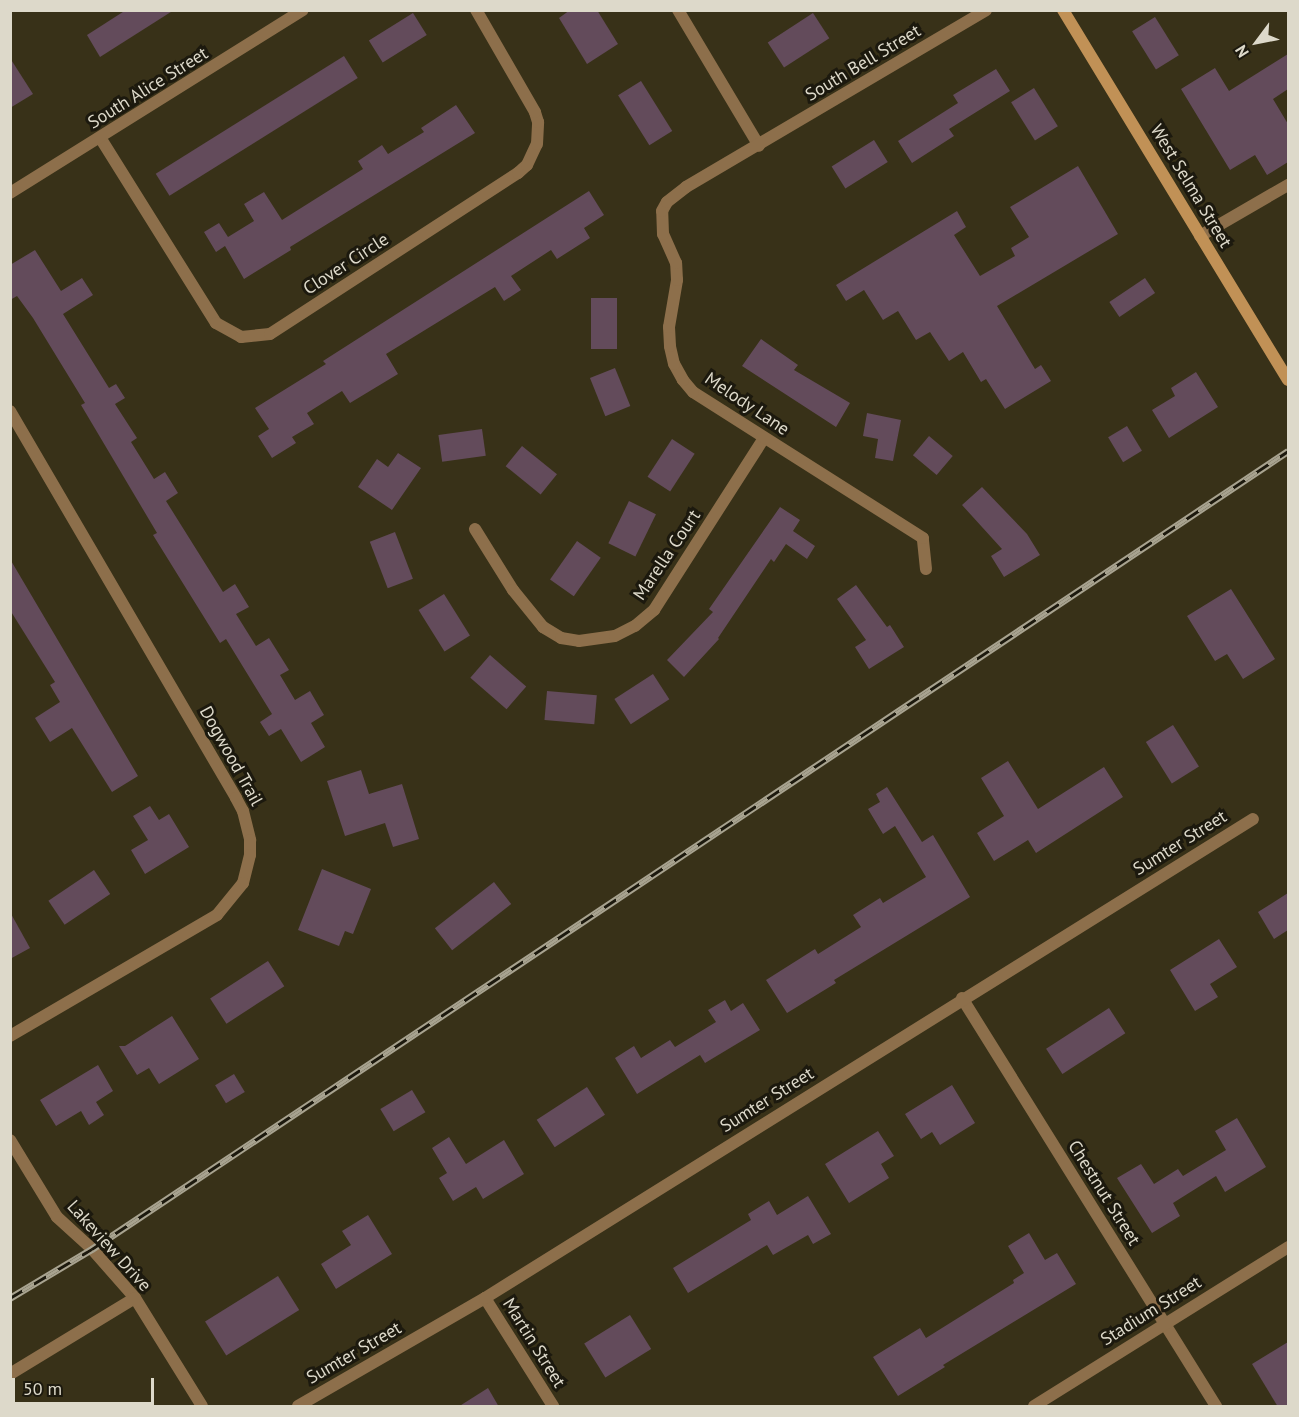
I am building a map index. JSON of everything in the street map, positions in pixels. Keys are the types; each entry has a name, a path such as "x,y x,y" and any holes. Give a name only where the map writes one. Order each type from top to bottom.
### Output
{"street":[{"name":"South Alice Street","path":"10,193 101,139 303,10"},
{"name":"Clover Circle","path":"101,139 216,323 241,337 270,334 509,179 526,165 537,144 538,122 535,112 476,10"},
{"path":"678,10 759,146"},
{"name":"South Bell Street","path":"759,146 986,10"},
{"name":"West Selma Street","path":"1063,10 1288,380"},
{"name":"Melody Lane","path":"759,146 675,194 662,211 661,223 676,263 677,280 669,327 674,364 693,392 923,538 926,569"},
{"path":"1200,236 1288,184"},
{"name":"Dogwood Trail","path":"10,411 236,798 243,811 250,840 250,855 243,883 236,895 217,915 10,1036"},
{"name":"Marella Court","path":"475,529 513,590 543,627 561,638 579,641 615,636 635,626 654,610 765,438"},
{"name":"Sumter Street","path":"298,1407 485,1298 962,998 1253,819"},
{"name":"Chestnut Street","path":"962,998 1216,1407"},
{"name":"Lakeview Drive","path":"10,1140 57,1217 92,1249 135,1298 202,1407"},
{"name":"Stadium Street","path":"1034,1407 1288,1247"},
{"path":"10,1374 135,1298"},
{"name":"Martin Street","path":"485,1298 553,1407"}],"building":[{"path":"126,10 174,10 100,57 87,35"},
{"path":"570,10 597,10 618,44 587,64 559,18"},
{"path":"413,13 427,35 383,63 369,41"},
{"path":"813,13 829,38 784,68 768,42"},
{"path":"1155,17 1179,55 1156,69 1132,31"},
{"path":"1288,54 1288,89 1273,99 1288,124 1288,162 1267,175 1255,155 1230,170 1181,89 1215,68 1229,91"},
{"path":"344,56 358,78 170,196 156,174"},
{"path":"10,58 33,94 10,108"},
{"path":"996,69 1010,91 949,129 954,136 912,163 898,141 958,103 953,95"},
{"path":"641,81 672,131 649,145 618,95"},
{"path":"1034,88 1058,126 1035,140 1011,102"},
{"path":"456,105 475,133 290,247 291,250 244,279 225,246 216,252 204,232 219,223 228,237 254,221 244,204 264,192 282,220 363,169 358,161 382,145 388,154 424,132 421,128"},
{"path":"874,140 888,162 845,189 832,166"},
{"path":"1078,166 1118,234 997,306 1035,369 1041,365 1051,381 1005,409 986,379 981,382 963,352 949,361 930,332 916,340 898,311 883,320 864,290 846,301 836,285 957,211 966,227 954,235 980,276 1015,256 1011,248 1029,237 1010,207"},
{"path":"589,191 604,215 584,228 590,238 557,259 551,250 511,276 521,290 504,301 495,287 386,354 398,374 350,403 342,391 307,413 314,424 292,437 296,443 272,458 258,436 269,429 255,408 326,364 323,361"},
{"path":"35,250 61,291 82,278 93,295 63,314 109,388 116,384 125,398 115,404 137,438 131,442 154,479 165,472 178,493 166,501 223,592 235,584 249,607 236,614 256,646 269,638 289,670 280,675 295,700 310,691 324,715 311,723 325,747 301,762 281,729 269,736 260,722 272,714 226,639 220,643 153,535 157,533 81,405 85,403 33,318 17,296 10,300 10,265"},
{"path":"1145,278 1155,293 1119,317 1109,302"},
{"path":"591,298 617,298 617,349 591,349"},
{"path":"761,339 798,365 794,370 850,403 836,427 742,366"},
{"path":"615,368 630,406 605,416 590,378"},
{"path":"1196,372 1218,407 1169,438 1152,410 1175,396 1171,388"},
{"path":"867,413 901,420 893,461 875,458 878,439 863,436"},
{"path":"1127,426 1142,451 1123,462 1108,437"},
{"path":"482,429 486,456 442,462 438,435"},
{"path":"929,436 953,456 937,475 913,455"},
{"path":"672,439 695,454 670,491 647,477"},
{"path":"522,446 557,474 541,495 506,466"},
{"path":"398,453 421,468 392,510 358,487 377,459 388,467"},
{"path":"982,487 1027,534 1040,555 1004,577 991,556 1002,549 962,505"},
{"path":"629,501 656,514 635,556 608,543"},
{"path":"780,507 800,520 793,531 815,546 807,559 786,544 774,562 771,559 719,639 684,677 667,660 713,612 709,609"},
{"path":"395,532 413,579 388,588 370,542"},
{"path":"577,541 601,558 574,596 550,580"},
{"path":"10,559 138,776 112,792 72,728 50,742 35,718 60,702 50,685 55,682 10,610"},
{"path":"856,585 887,627 890,625 904,647 869,669 855,647 866,640 837,599"},
{"path":"1231,589 1275,659 1243,679 1227,654 1215,661 1187,616"},
{"path":"444,594 470,636 445,651 419,610"},
{"path":"490,655 526,686 507,709 470,678"},
{"path":"653,674 669,699 631,724 614,699"},
{"path":"547,691 597,695 594,724 544,720"},
{"path":"1173,725 1199,767 1172,784 1146,742"},
{"path":"1008,761 1038,809 1104,767 1123,797 1036,853 1028,840 994,861 977,833 1004,816 981,778"},
{"path":"361,770 369,794 402,784 419,839 393,847 385,823 345,836 327,781"},
{"path":"887,787 922,842 933,835 970,897 834,980 836,983 787,1013 766,980 815,949 818,954 861,927 853,915 880,898 883,903 926,877 895,826 883,834 868,809 880,802 876,794"},
{"path":"150,806 159,820 169,814 189,847 145,874 131,850 148,840 133,816"},
{"path":"322,869 371,889 353,934 345,931 339,946 298,930"},
{"path":"94,870 110,894 65,925 48,901"},
{"path":"494,882 511,904 452,950 435,928"},
{"path":"1288,893 1288,930 1274,939 1258,912"},
{"path":"10,912 30,948 10,959"},
{"path":"1219,939 1237,967 1210,984 1218,997 1195,1011 1170,970"},
{"path":"268,961 284,986 226,1024 210,999"},
{"path":"725,1000 731,1011 743,1003 760,1030 705,1063 700,1055 637,1094 615,1058 634,1046 641,1058 670,1040 675,1047 716,1022 708,1010"},
{"path":"1109,1008 1125,1033 1062,1074 1046,1049"},
{"path":"172,1016 199,1059 159,1084 149,1068 137,1075 119,1046 125,1046"},
{"path":"98,1065 113,1091 96,1102 104,1115 89,1125 81,1111 56,1126 40,1100"},
{"path":"234,1074 245,1092 226,1103 215,1085"},
{"path":"952,1085 975,1123 940,1145 932,1132 921,1139 905,1114"},
{"path":"587,1087 605,1115 555,1147 537,1120"},
{"path":"412,1090 425,1112 394,1131 380,1109"},
{"path":"1237,1118 1266,1167 1225,1192 1216,1176 1173,1203 1180,1216 1152,1233 1117,1178 1141,1164 1154,1184 1178,1169 1183,1176 1226,1150 1215,1131"},
{"path":"878,1131 894,1156 881,1164 889,1178 849,1203 825,1164"},
{"path":"449,1137 466,1164 504,1140 524,1174 483,1199 476,1187 453,1201 439,1178 447,1173 432,1148"},
{"path":"808,1196 831,1234 813,1244 808,1235 773,1255 767,1245 688,1293 673,1268 751,1220 748,1214 769,1201 777,1215"},
{"path":"368,1215 392,1254 336,1289 321,1264 351,1245 342,1231"},
{"path":"1029,1233 1045,1260 1057,1253 1076,1284 943,1365 945,1367 898,1396 873,1357 920,1328 926,1338 1014,1283 1013,1280 1024,1273 1008,1246"},
{"path":"278,1276 299,1310 226,1355 205,1322"},
{"path":"630,1315 651,1349 605,1378 584,1344"},
{"path":"1288,1342 1288,1407 1278,1407 1252,1364"},
{"path":"488,1388 499,1407 458,1407"}],"railway":[{"path":"10,1298 92,1249 1288,451"}]}
